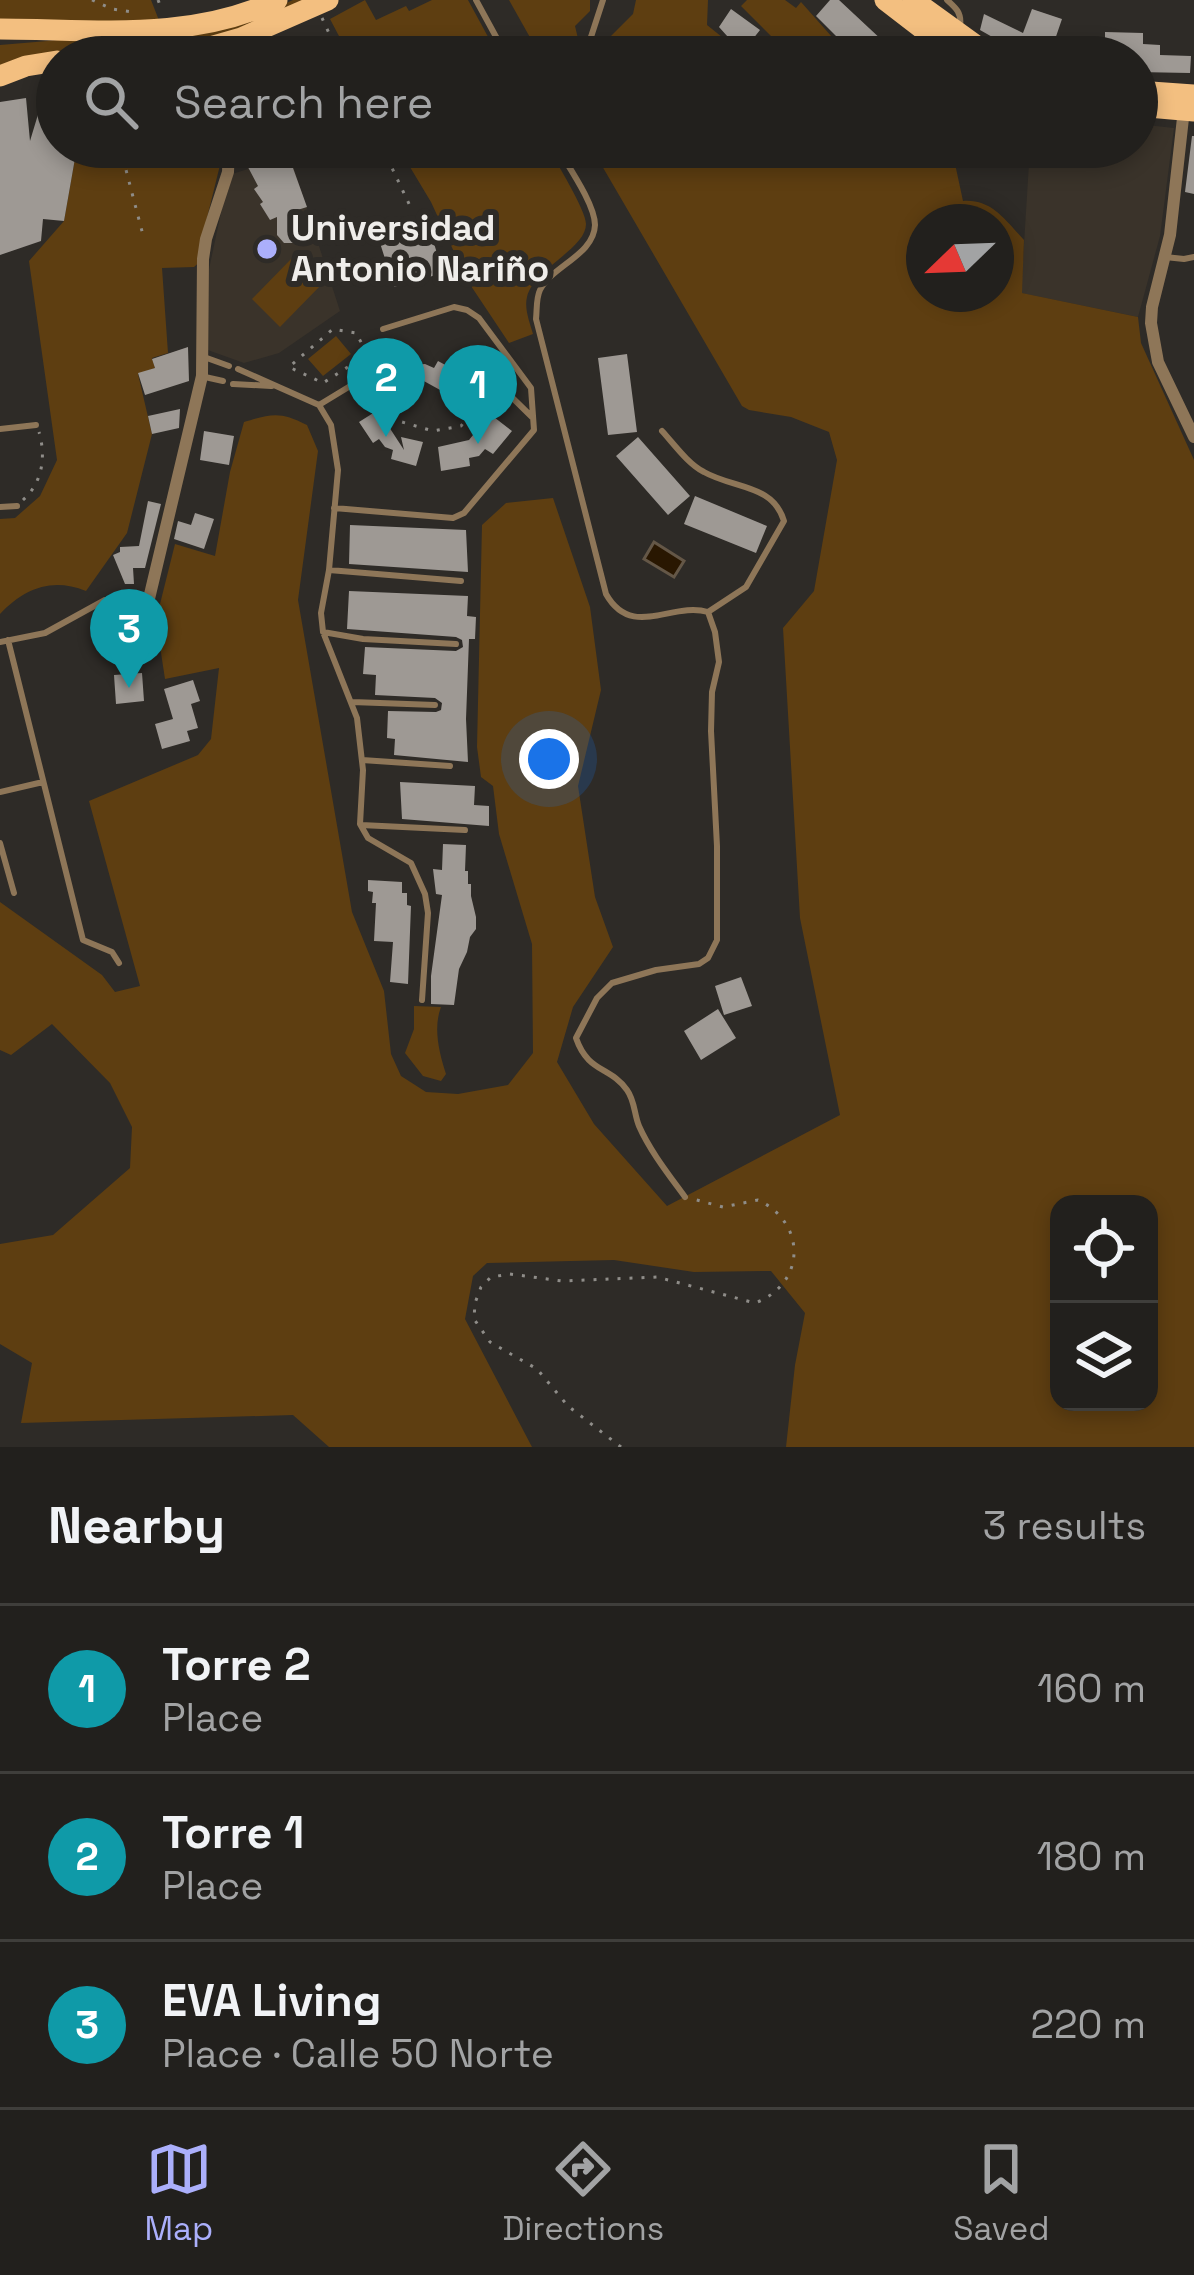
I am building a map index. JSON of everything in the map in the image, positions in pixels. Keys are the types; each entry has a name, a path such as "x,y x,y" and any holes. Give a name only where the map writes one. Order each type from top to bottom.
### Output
{"main road":[{"path":"0,29 181,28 232,17 277,0"},
{"path":"885,0 943,36"},
{"path":"913,0 949,36"},
{"path":"248,36 326,11"},
{"path":"1,75 36,64"},
{"path":"1158,96 1191,105"},
{"path":"1158,106 1191,105"}],"street":[{"path":"1191,105 1170,235 1152,307 1158,362 1194,437"},
{"path":"145,631 202,376 203,259 228,168"}],"lane":[{"path":"476,0 496,36"},
{"path":"592,36 603,0"},
{"path":"947,0 961,18 960,36"},
{"path":"568,168 595,226 581,251 538,293 536,319 606,594 631,616 707,612 719,662 712,692 717,940 699,964 612,983 597,998 575,1038 594,1067 626,1087 639,1125 686,1197"},
{"path":"1165,257 1194,257"},
{"path":"334,508 452,518 464,513 534,430 531,388 479,318 454,307 383,329"},
{"path":"203,357 319,406 331,425 338,470 322,632 352,702 362,760 360,824 368,838 411,863 424,894 428,913 422,1000"},
{"path":"484,370 534,418"},
{"path":"319,406 370,374"},
{"path":"202,376 223,381"},
{"path":"233,384 273,386"},
{"path":"0,429 36,425"},
{"path":"662,431 701,471 766,495 779,505 784,521 746,587 707,612"},
{"path":"0,507 17,506"},
{"path":"328,570 461,581"},
{"path":"119,963 112,952 83,940 4,641 45,633 105,600 147,607"},
{"path":"322,632 456,644"},
{"path":"352,702 436,705"},
{"path":"362,760 450,766"},
{"path":"0,792 43,782"},
{"path":"360,824 465,830"},
{"path":"0,843 14,893"}],"path":[{"path":"158,0 163,12"},
{"path":"125,168 143,235"},
{"path":"392,168 411,208"},
{"path":"17,506 32,492 43,462 36,425"},
{"path":"621,1447 568,1406 537,1369 490,1342 474,1319 475,1304 491,1277 510,1274 562,1281 657,1277 755,1303 789,1276 796,1259 783,1216 758,1200 723,1207 686,1197"}],"shaded area":[{"path":"0,0 151,0 160,23 0,25"},
{"path":"293,0 311,0 223,36 93,36 266,12"},
{"path":"365,0 376,20 432,0 468,0 488,36 339,36 330,19"},
{"path":"509,0 590,0 590,11 575,26 577,36 529,36"},
{"path":"636,0 708,0 707,25 721,36 611,36 633,14"},
{"path":"747,0 785,0 796,8 801,2 831,36 771,36 741,6"},
{"path":"36,42 36,61 0,67 0,45"},
{"path":"1158,126 1174,128 1160,236 1138,317 1021,293 1029,168 1158,168"},
{"path":"73,168 219,168 204,230 203,259 194,267 162,268 168,353 152,358 155,368 138,374 152,434 127,533 86,591 61,585 39,588 0,614 0,519 15,518 40,496 57,460 29,261 64,221"},
{"name":"Universidad Antonio Nariño","path":"294,168 340,311 279,353 244,363 205,349 208,274 229,175 248,169"},
{"path":"411,168 560,168 586,224 578,242 539,277 527,297 533,334 509,343 467,280"},
{"path":"603,168 956,168 963,201 984,204 906,204 906,312 1014,312 1014,229 1024,240 1022,293 1138,317 1141,343 1194,460 1194,1447 786,1447 805,1313 771,1271 694,1272 614,1260 487,1263 473,1276 465,1319 532,1447 329,1447 293,1415 21,1423 32,1363 0,1344 0,1244 53,1235 130,1168 132,1127 110,1083 52,1024 11,1055 0,1050 0,902 102,975 115,992 140,986 89,801 198,755 211,739 219,668 165,679 156,620 175,544 215,556 244,422 277,415 298,421 307,425 318,451 298,600 352,912 384,991 391,1054 401,1076 426,1092 458,1094 508,1085 533,1053 532,944 499,834 493,786 481,777 477,747 482,525 506,503 553,498 590,607 601,690 578,786 595,897 613,947 573,1007 557,1062 594,1124 667,1206 840,1115 800,918 783,628 814,591 837,460 829,432 742,406"},
{"path":"294,256 322,284 280,327 252,299"},
{"path":"336,336 351,354 323,376 308,359"},
{"path":"654,542 684,561 674,577 644,559"},
{"path":"414,1006 441,1007 437,1032 446,1074 441,1081 423,1076 405,1053 414,1029"}],"building":[{"path":"830,0 839,0 878,36 836,36 816,16"},
{"path":"731,9 760,30 755,36 727,36 719,27"},
{"path":"1032,9 1062,19 1056,36 991,36 980,30 984,14 1023,33"},
{"path":"1105,32 1143,33 1143,36 1105,36"},
{"path":"1158,45 1160,55 1191,56 1190,73 1158,72"},
{"path":"26,98 30,141 36,121 36,168 73,168 64,221 43,219 41,241 0,255 0,102"},
{"path":"1194,136 1194,194 1185,192"},
{"path":"248,168 293,168 307,207 291,212 303,225 303,236 295,243 284,243 277,235 277,217 270,220 260,204 254,189 258,186"},
{"path":"429,227 443,273 394,287 380,243"},
{"path":"188,347 189,381 145,395 138,373 155,368 152,359"},
{"path":"627,354 637,432 608,435 598,358"},
{"path":"412,356 414,365 434,368 438,361 462,374 451,396 422,380 391,389 384,363"},
{"path":"180,409 179,428 152,434 148,416"},
{"path":"378,410 404,450 401,437 423,442 416,466 391,459 393,450 379,439 373,443 359,422"},
{"path":"490,414 512,431 493,454 485,449 469,458 470,466 441,471 438,447 469,440"},
{"path":"204,431 234,436 229,465 200,460"},
{"path":"638,437 690,496 668,515 616,456"},
{"path":"695,496 767,526 756,553 684,524"},
{"path":"148,501 161,504 145,568 133,568 134,584 125,584 113,555 120,547 139,546"},
{"path":"195,513 214,519 204,549 174,539 178,521 191,525"},
{"path":"350,525 466,530 468,572 349,564"},
{"path":"349,591 468,596 467,616 476,617 475,639 469,639 468,762 394,755 395,739 387,738 388,711 436,712 442,703 435,698 375,695 376,675 363,674 365,647 456,651 463,647 462,640 347,629"},
{"path":"142,673 144,701 116,704 114,675"},
{"path":"193,680 200,701 191,704 198,728 187,731 190,741 162,749 155,724 173,719 164,689"},
{"path":"400,782 475,786 474,805 489,806 489,826 402,819"},
{"path":"443,844 466,845 465,871 476,917 476,929 459,969 454,1005 431,1004 442,895 436,894 433,869 442,870"},
{"path":"368,880 402,882 402,893 407,893 411,906 408,984 390,982 393,942 374,941 376,903 372,903"},
{"path":"741,977 752,1006 724,1015 715,986"},
{"path":"718,1009 736,1038 701,1060 684,1031"}],"place":[{"name":"Universidad Antonio Nariño","path":"267,249"},
{"name":"Torre 1","path":"386,437"},
{"name":"Torre 2","path":"478,444"},
{"name":"EVA Living","path":"129,688"}]}
